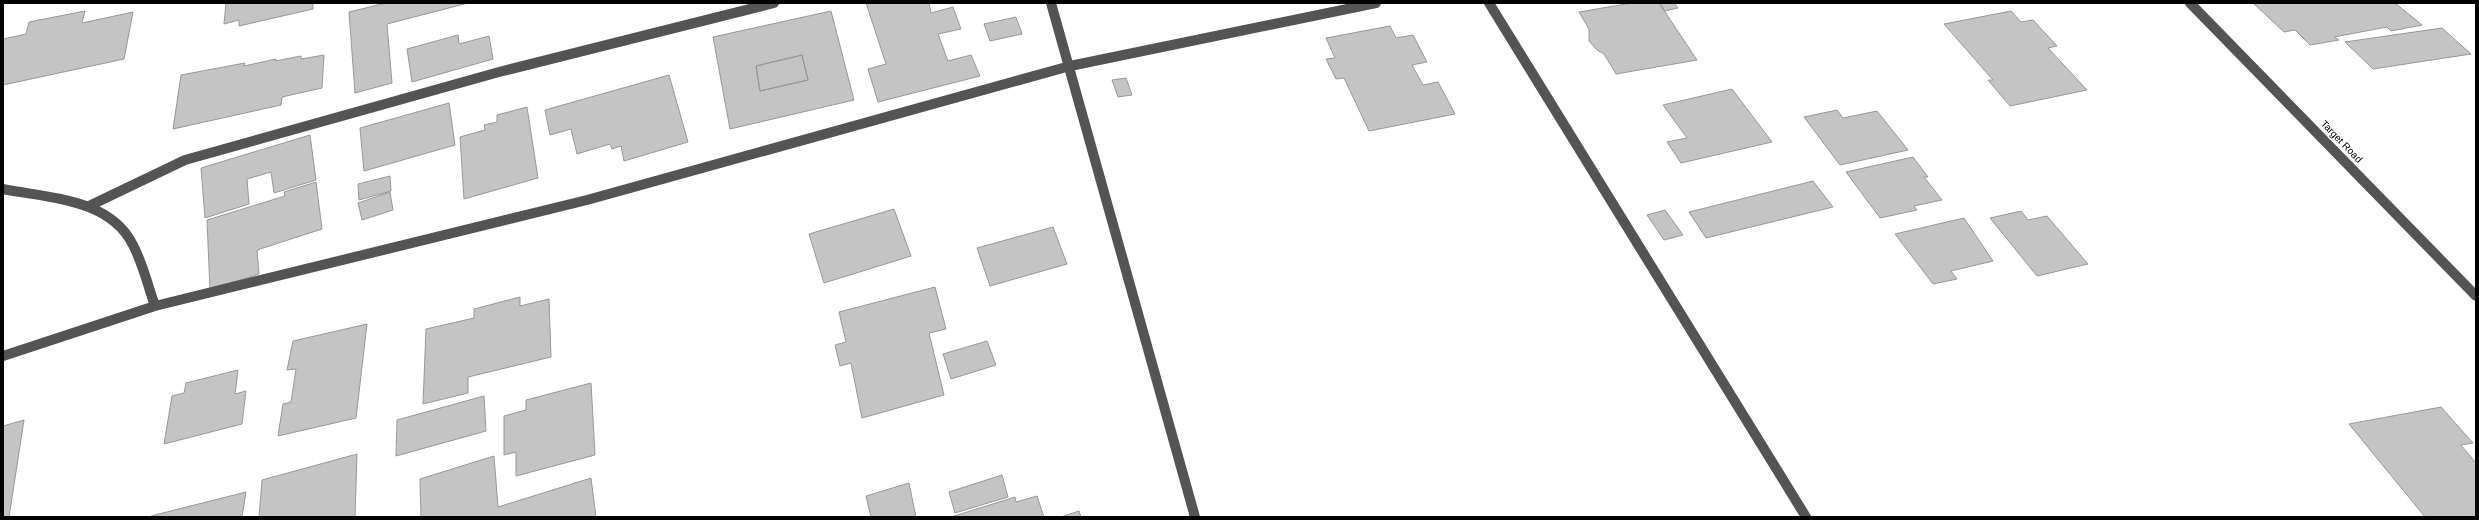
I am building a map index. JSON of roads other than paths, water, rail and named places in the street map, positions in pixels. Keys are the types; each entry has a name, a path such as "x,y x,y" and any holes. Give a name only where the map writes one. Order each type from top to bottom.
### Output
{"street":[{"path":"89,206 185,160 499,72 774,3"},
{"path":"1051,3 1196,517"},
{"path":"3,356 155,306 587,200 1070,66 1376,3"},
{"path":"1489,3 1806,517"},
{"name":"Target Road","path":"2190,3 2476,296"},
{"path":"3,189 89,206 111,218 133,244 155,306"}]}
